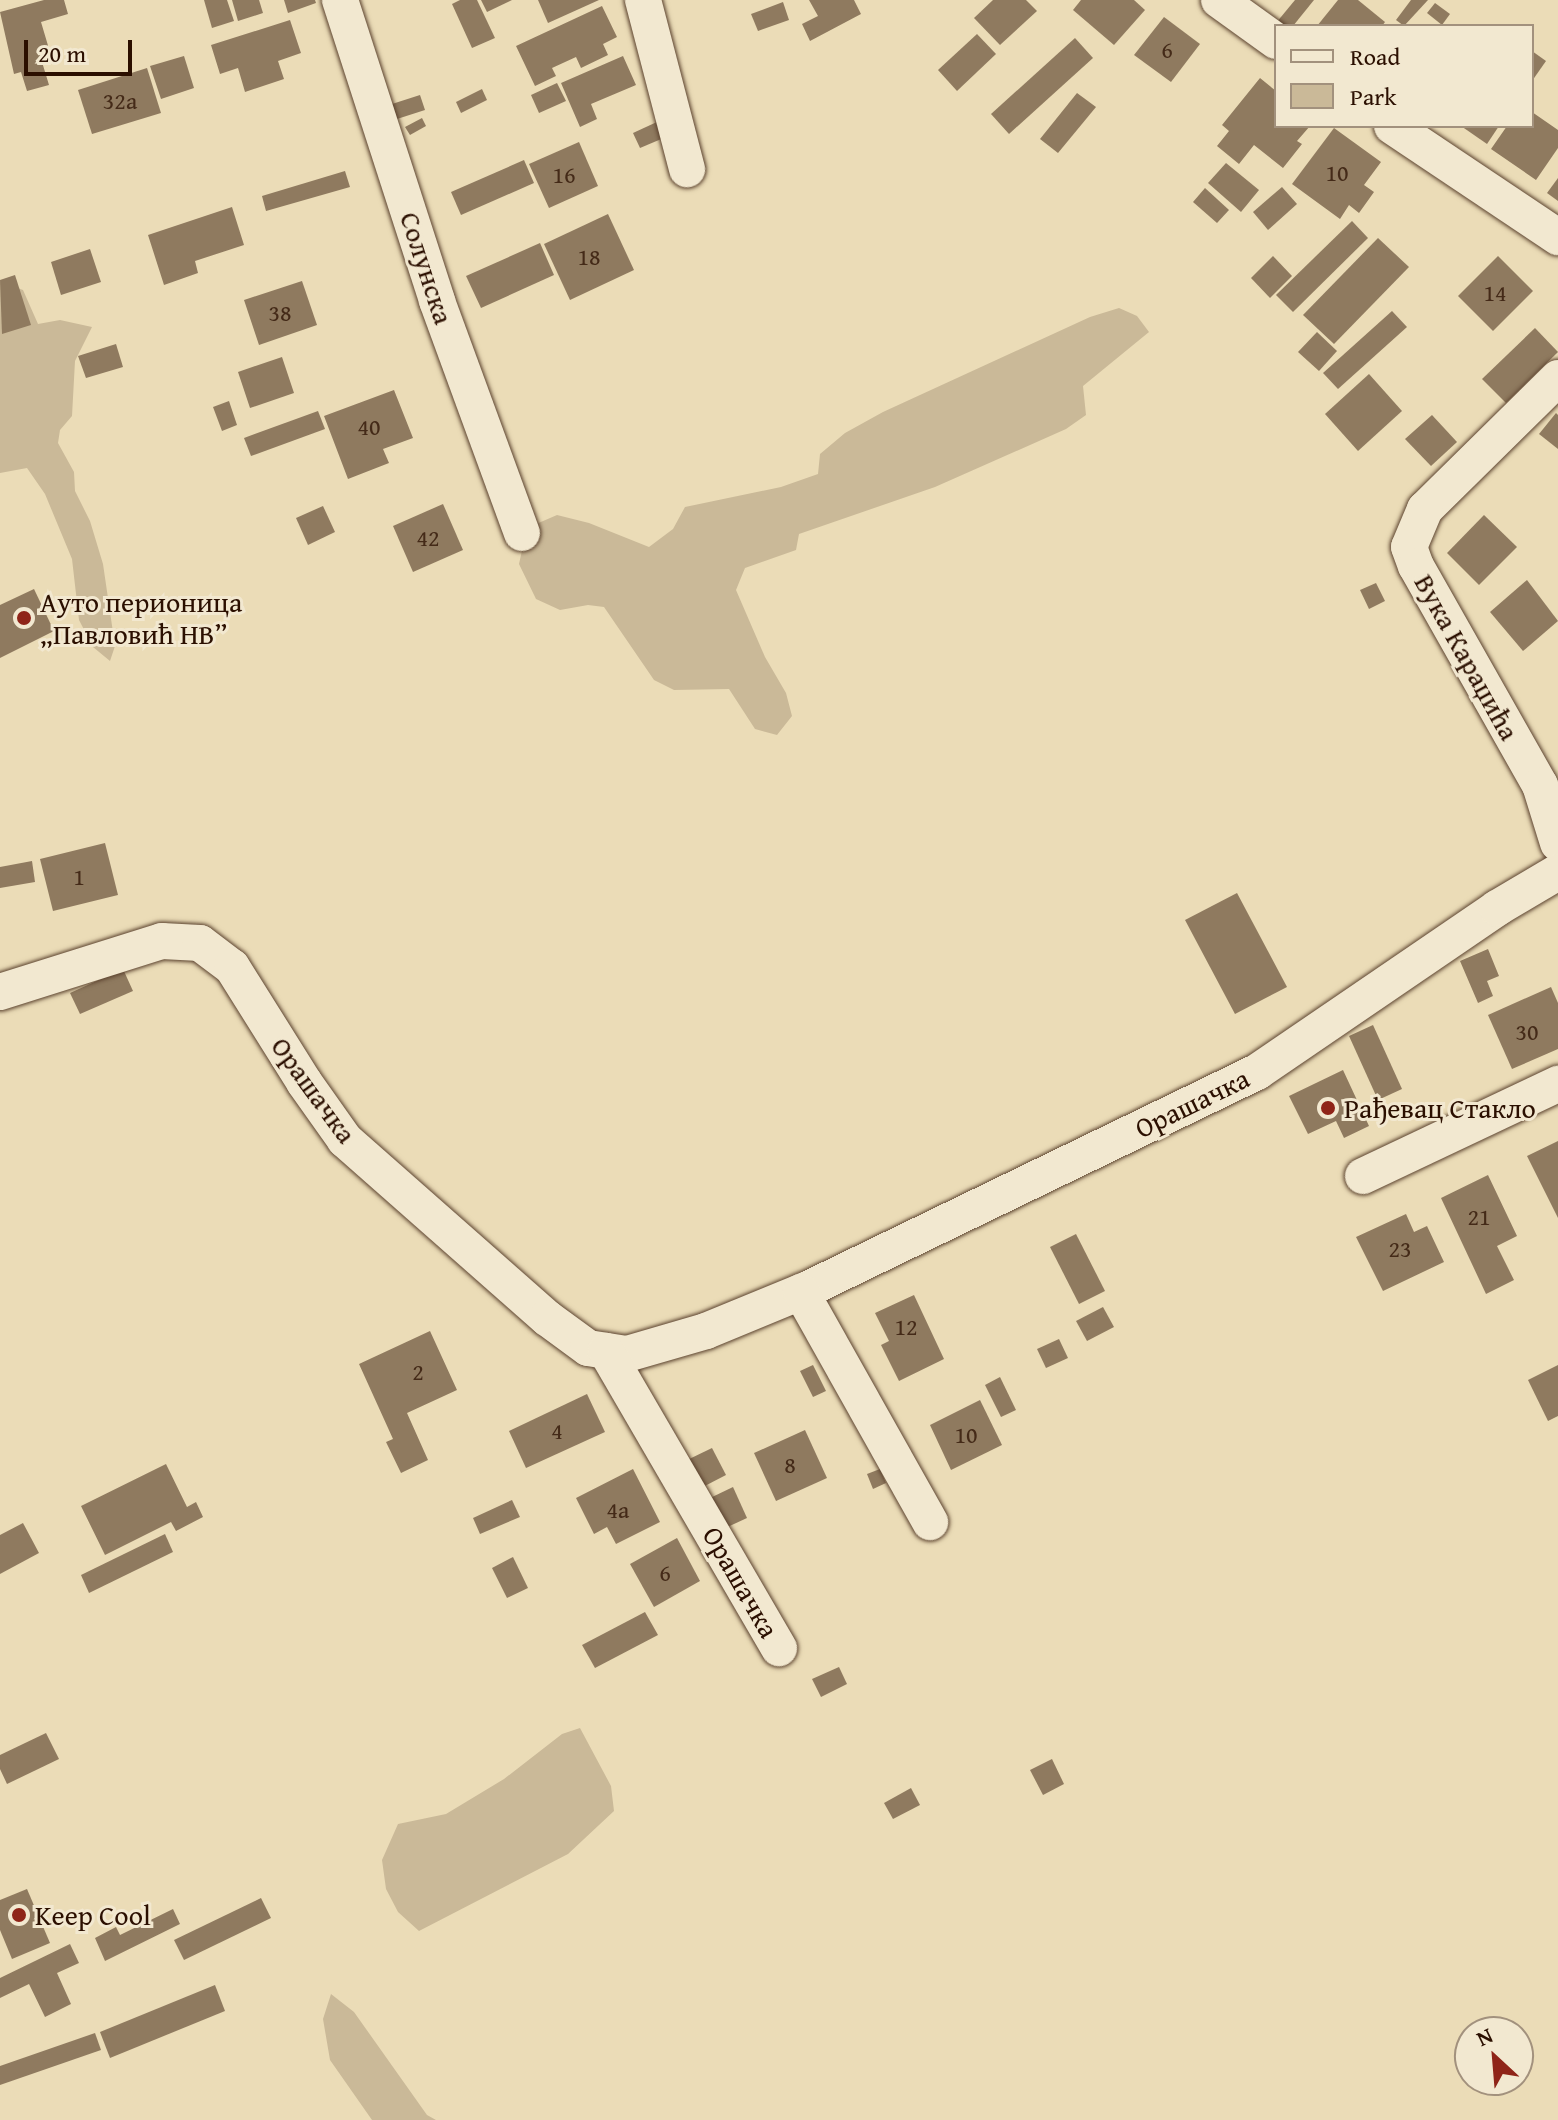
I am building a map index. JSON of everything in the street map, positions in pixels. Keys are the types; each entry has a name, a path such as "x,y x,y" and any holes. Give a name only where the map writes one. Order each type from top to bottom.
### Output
{"street":[{"name":"Солунска","path":"340,0 437,301 522,533"},
{"path":"643,0 687,169"},
{"path":"1219,0 1274,40"},
{"path":"1395,128 1558,237"},
{"name":"Вука Караџића","path":"1558,378 1425,509 1409,547 1416,566 1540,785 1558,843"},
{"name":"Орашачка","path":"0,992 162,941 200,943 232,967 304,1082 345,1140 547,1318 588,1348 627,1354 706,1331 801,1292 1257,1072 1497,908 1558,872"},
{"path":"1363,1176 1558,1084"},
{"path":"801,1292 930,1522"},
{"name":"Орашачка","path":"606,1351 779,1648"}],"green space":[{"path":"0,282 23,290 38,324 60,320 92,327 75,361 72,416 60,430 58,443 74,472 75,491 90,521 103,564 115,646 110,661 93,647 79,620 72,559 45,494 27,468 0,473"},
{"path":"1119,308 1137,316 1149,332 1083,386 1086,415 1066,429 935,487 799,534 796,550 745,568 736,590 765,657 786,693 792,716 777,735 755,729 729,689 674,690 654,680 604,607 588,605 560,610 536,599 519,564 527,528 557,515 589,523 649,547 673,529 685,507 781,487 818,474 820,454 845,433 883,412 1090,317"},
{"path":"580,1728 611,1786 614,1811 568,1854 419,1931 398,1912 386,1889 382,1860 398,1824 446,1814 504,1779 562,1734"},
{"path":"331,1994 354,2012 427,2115 436,2120 372,2120 330,2060 323,2019"}],"building":[{"path":"44,0 64,0 68,14 41,22 52,59 42,62 49,85 27,91 21,72 14,74 0,12"},
{"path":"204,0 227,0 234,21 212,28"},
{"path":"232,0 259,0 263,13 238,21"},
{"path":"284,0 315,0 316,3 288,13"},
{"path":"460,0 477,0 495,38 472,48 452,4"},
{"path":"481,0 512,0 487,12"},
{"path":"538,0 599,0 548,23"},
{"path":"809,0 854,0 861,14 810,41 802,24 818,16"},
{"path":"993,0 1026,0 1037,11 1000,45 974,18"},
{"path":"1081,0 1134,0 1145,10 1114,45 1073,10"},
{"path":"1295,0 1314,0 1295,24 1276,23"},
{"path":"1338,0 1358,0 1385,22 1384,24 1319,24"},
{"path":"1411,0 1428,0 1406,24 1396,20"},
{"path":"783,2 789,20 758,31 751,14"},
{"path":"1435,3 1450,14 1441,24 1427,13"},
{"path":"602,6 617,37 603,44 608,55 581,68 576,57 552,68 556,76 535,86 516,46"},
{"path":"1164,17 1200,44 1171,82 1134,55"},
{"path":"290,20 301,53 278,61 284,79 245,92 238,68 220,74 211,45"},
{"path":"977,34 996,54 957,91 938,70"},
{"path":"1075,38 1093,58 1009,134 991,114"},
{"path":"1534,52 1546,61 1534,78"},
{"path":"184,56 194,88 161,99 150,66"},
{"path":"623,56 636,85 591,104 597,119 580,127 561,83"},
{"path":"147,68 161,113 92,134 78,90"},
{"path":"1260,78 1274,89 1274,128 1308,128 1297,141 1302,144 1283,168 1254,145 1239,164 1217,146 1229,131 1222,125"},
{"path":"557,83 566,101 539,113 531,95"},
{"path":"482,89 487,100 461,113 456,102"},
{"path":"1077,93 1096,107 1058,153 1040,139"},
{"path":"420,95 425,110 397,119 392,104"},
{"path":"1534,113 1558,130 1558,148 1536,180 1491,149 1506,128 1534,128"},
{"path":"422,118 426,126 410,135 405,127"},
{"path":"659,121 666,137 640,148 633,133"},
{"path":"1334,128 1381,162 1364,185 1374,192 1359,213 1349,205 1340,219 1292,184"},
{"path":"1464,128 1498,128 1487,144"},
{"path":"579,142 598,186 549,208 529,164"},
{"path":"524,160 534,183 461,215 451,192"},
{"path":"1226,163 1259,190 1241,212 1208,183"},
{"path":"345,171 350,187 266,211 262,196"},
{"path":"1558,178 1558,201 1547,193"},
{"path":"1282,187 1297,204 1268,230 1253,212"},
{"path":"1205,188 1229,210 1217,223 1193,202"},
{"path":"232,207 244,245 195,261 198,273 164,285 148,235"},
{"path":"608,214 634,270 570,300 544,244"},
{"path":"1352,221 1368,238 1293,312 1276,295"},
{"path":"1378,238 1409,267 1334,344 1303,315"},
{"path":"540,243 554,275 481,308 466,276"},
{"path":"90,249 101,282 61,295 51,262"},
{"path":"1273,256 1292,276 1270,298 1251,278"},
{"path":"1498,256 1533,291 1493,331 1458,296"},
{"path":"15,275 31,325 2,334 0,280"},
{"path":"302,281 317,325 259,345 244,300"},
{"path":"1392,311 1407,327 1338,389 1323,373"},
{"path":"1535,328 1558,352 1506,403 1482,379"},
{"path":"1317,332 1337,351 1319,371 1298,352"},
{"path":"116,344 123,367 86,378 78,356"},
{"path":"282,357 294,393 250,408 238,372"},
{"path":"1369,374 1402,411 1358,451 1325,414"},
{"path":"394,390 413,438 383,449 389,463 348,479 324,416"},
{"path":"229,401 237,425 222,431 213,407"},
{"path":"318,411 325,429 251,456 244,438"},
{"path":"1556,413 1558,415 1558,449 1539,434"},
{"path":"1432,415 1457,442 1431,466 1405,439"},
{"path":"443,504 463,550 413,572 393,526"},
{"path":"323,506 335,532 308,545 296,518"},
{"path":"1484,515 1517,547 1479,585 1447,553"},
{"path":"1527,580 1558,621 1523,651 1490,612"},
{"path":"1376,583 1385,601 1369,609 1360,590"},
{"name":"Ауто перионица „Павловић НВ”","path":"34,589 54,631 0,658 0,605"},
{"path":"105,843 118,895 53,911 40,859"},
{"path":"32,861 35,882 0,888 0,867"},
{"path":"1237,893 1287,987 1235,1014 1185,920"},
{"path":"1488,949 1499,976 1487,981 1493,996 1478,1003 1460,961"},
{"path":"123,969 133,991 80,1014 70,993"},
{"path":"1551,987 1558,1003 1558,1049 1512,1069 1488,1015"},
{"path":"1373,1025 1402,1089 1378,1100 1349,1036"},
{"name":"Рађевац Стакло","path":"1343,1070 1369,1126 1344,1138 1336,1121 1308,1134 1289,1096"},
{"path":"1558,1141 1558,1218 1527,1156"},
{"path":"1488,1175 1517,1236 1497,1246 1514,1280 1486,1294 1441,1198"},
{"path":"1406,1214 1414,1232 1427,1226 1444,1262 1383,1291 1356,1237"},
{"path":"1076,1234 1105,1291 1079,1304 1050,1247"},
{"path":"914,1295 944,1359 899,1381 881,1345 889,1341 875,1313"},
{"path":"1103,1307 1114,1327 1087,1341 1076,1321"},
{"path":"430,1331 457,1390 407,1413 428,1460 401,1473 386,1442 393,1439 359,1364"},
{"path":"1059,1339 1068,1358 1046,1368 1037,1349"},
{"path":"813,1365 826,1391 813,1397 800,1371"},
{"path":"1558,1365 1558,1416 1548,1421 1528,1380"},
{"path":"1000,1377 1016,1410 1001,1417 985,1385"},
{"path":"587,1394 605,1432 526,1468 509,1431"},
{"path":"980,1400 1002,1445 951,1470 930,1425"},
{"path":"805,1430 827,1478 776,1501 754,1453"},
{"path":"712,1448 726,1475 697,1490 683,1462"},
{"path":"166,1464 187,1507 196,1502 203,1517 176,1531 171,1522 105,1555 81,1506"},
{"path":"633,1469 660,1522 616,1544 607,1527 594,1534 576,1498"},
{"path":"880,1469 886,1483 873,1489 867,1474"},
{"path":"733,1487 747,1518 721,1530 708,1499"},
{"path":"512,1500 520,1517 480,1534 473,1518"},
{"path":"23,1523 39,1553 0,1574 0,1535"},
{"path":"165,1534 173,1552 89,1593 81,1575"},
{"path":"677,1538 700,1581 654,1607 630,1564"},
{"path":"513,1557 528,1588 507,1598 492,1568"},
{"path":"645,1612 658,1635 595,1668 582,1645"},
{"path":"839,1667 847,1684 821,1697 812,1679"},
{"path":"46,1733 59,1759 7,1784 0,1769 0,1755"},
{"path":"1052,1759 1064,1784 1043,1795 1030,1770"},
{"path":"911,1788 920,1805 893,1819 884,1803"},
{"name":"Keep Cool","path":"27,1889 50,1943 12,1959 0,1930 0,1900"},
{"path":"261,1898 271,1918 184,1960 174,1940"},
{"path":"173,1909 180,1924 105,1961 95,1938 116,1927 120,1935"},
{"path":"70,1944 79,1963 57,1973 71,2004 45,2017 29,1984 0,1998 0,1978"},
{"path":"215,1985 225,2011 110,2058 100,2032"},
{"path":"95,2033 101,2050 0,2085 0,2066"}],"place":[{"name":"Ауто перионица „Павловић НВ”","path":"24,618"},
{"name":"Рађевац Стакло","path":"1328,1108"},
{"name":"Keep Cool","path":"19,1915"}]}
